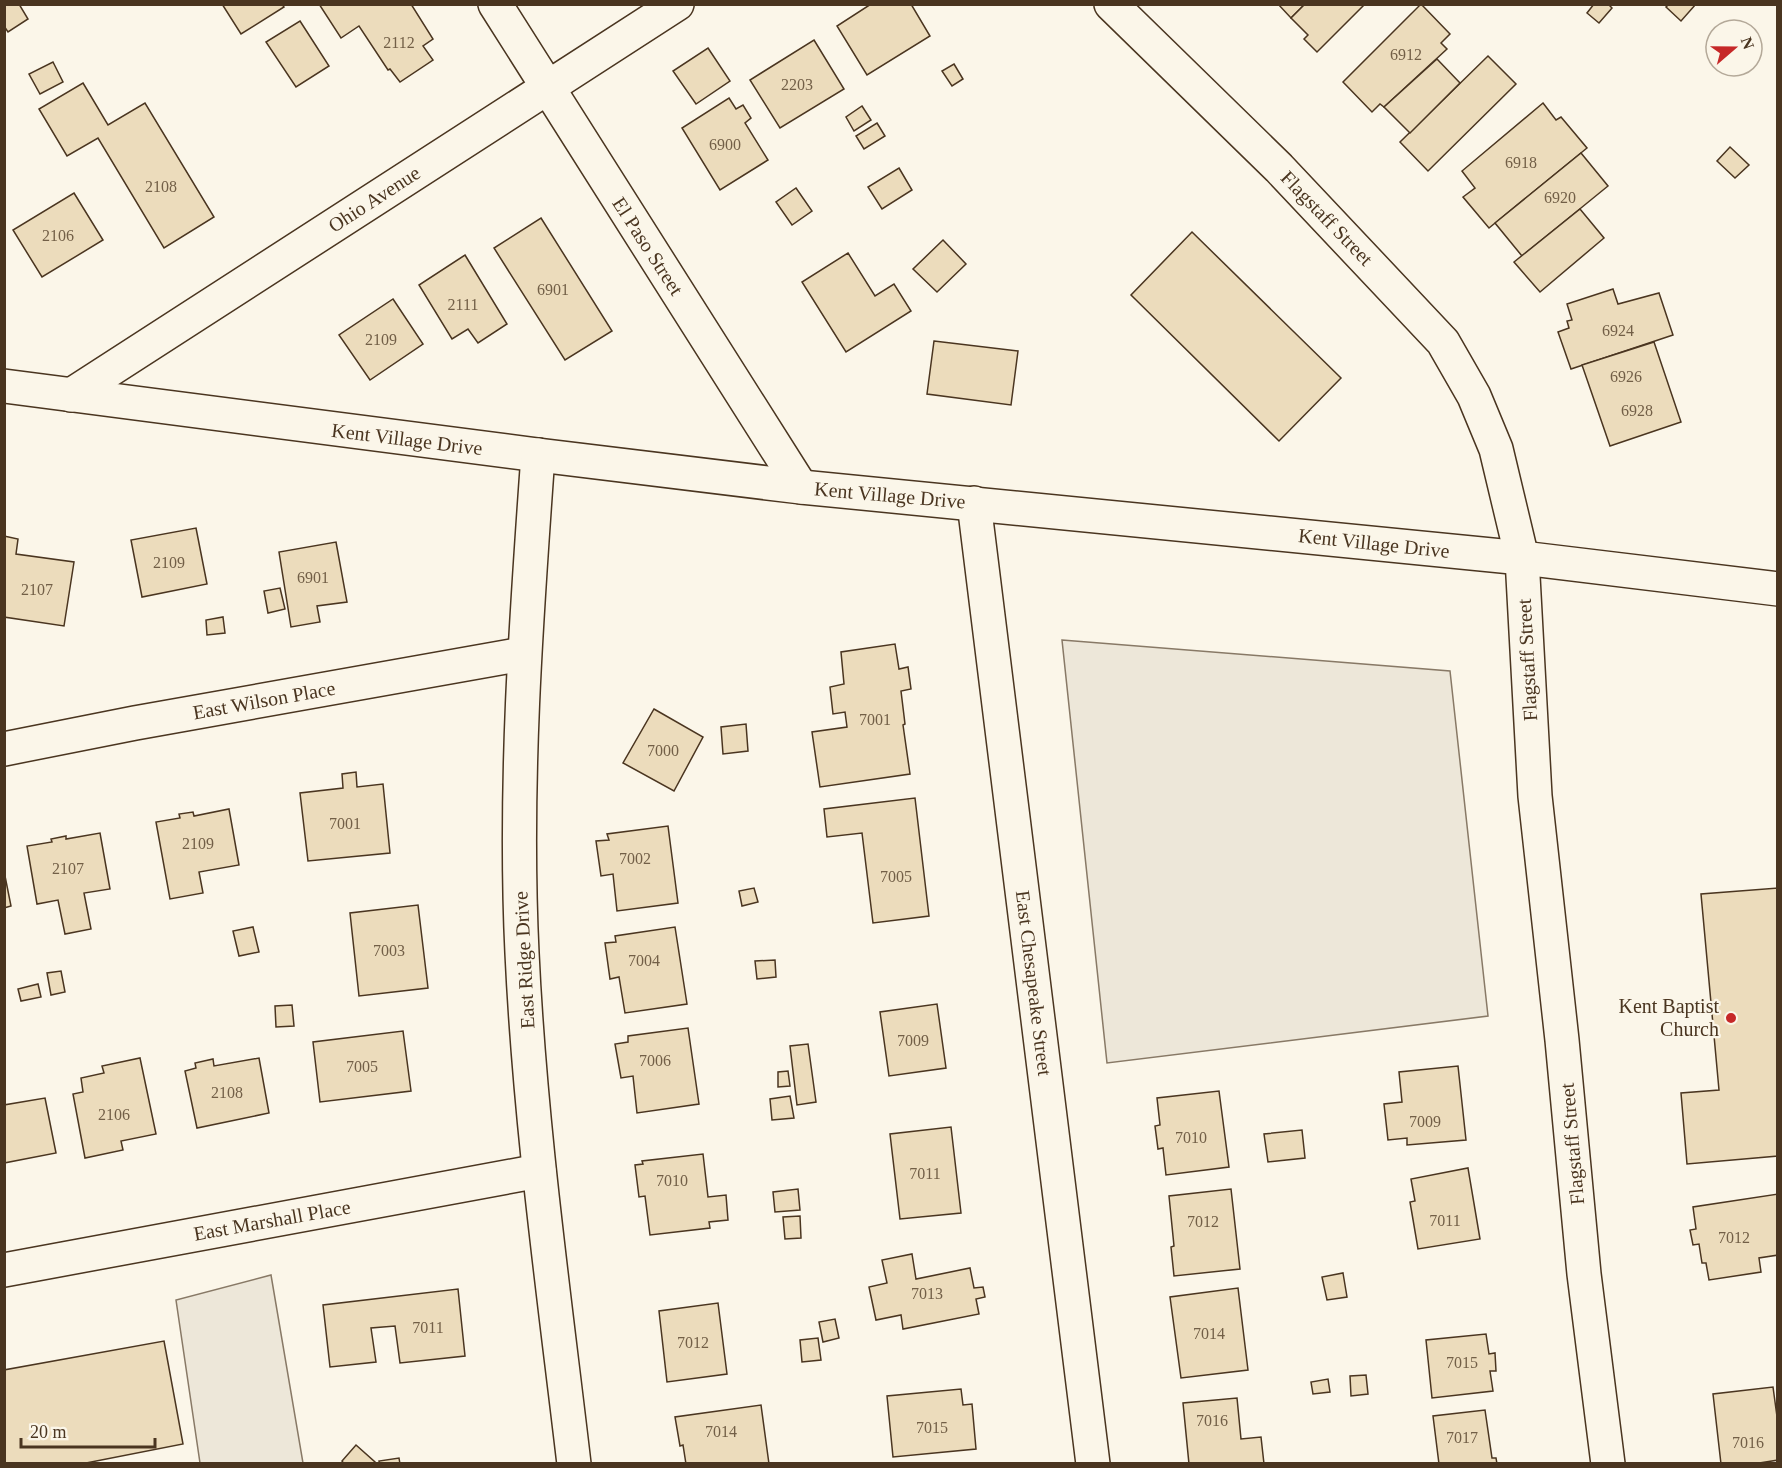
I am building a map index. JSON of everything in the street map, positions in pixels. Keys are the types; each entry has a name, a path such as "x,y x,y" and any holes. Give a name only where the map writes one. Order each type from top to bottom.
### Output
{"street":[{"name":"El Paso Street","path":"495,4 801,487"},
{"name":"Ohio Avenue","path":"71,395 677,4"},
{"name":"Flagstaff Street","path":"1111,4 1279,168 1443,342 1474,396 1496,449 1522,558 1535,796 1562,1040 1584,1274 1608,1464"},
{"name":"Kent Village Drive","path":"4,386 537,456 801,487 1522,558 1778,589"},
{"name":"East Ridge Drive","path":"537,456 523,654 519,843 522,954 539,1171 574,1464"},
{"name":"East Chesapeake Street","path":"974,503 1093,1464"},
{"name":"East Wilson Place","path":"4,749 135,723 523,654"},
{"name":"East Marshall Place","path":"4,1270 539,1171"}],"shaded area":[{"path":"1062,640 1450,671 1488,1016 1107,1063"},
{"path":"271,1275 303,1463 200,1463 176,1300"}],"building":[{"path":"4,4 19,4 28,19 8,32 4,26"},
{"path":"222,4 282,4 284,7 241,34"},
{"path":"319,4 411,4 433,39 423,46 433,60 400,82 390,69 388,70 359,26 341,38"},
{"path":"871,4 911,4 930,36 867,75 837,26"},
{"path":"1278,4 1305,4 1291,18"},
{"path":"1305,4 1365,4 1317,52 1304,39 1308,35 1291,18"},
{"path":"1421,4 1450,34 1441,43 1447,49 1384,107 1380,104 1372,112 1343,82"},
{"path":"1594,4 1608,4 1612,8 1599,23 1587,13"},
{"path":"1669,4 1696,4 1681,21 1666,7"},
{"path":"300,21 329,66 296,87 266,42"},
{"path":"814,40 844,89 780,128 750,80"},
{"path":"708,48 730,81 696,104 673,71"},
{"path":"1488,56 1516,84 1428,171 1400,142"},
{"path":"1437,59 1460,83 1410,133 1384,107"},
{"path":"53,62 63,82 40,94 29,74"},
{"path":"954,64 963,79 952,86 942,71"},
{"path":"83,83 108,125 145,103 214,217 164,248 98,138 67,156 39,109"},
{"path":"729,98 736,109 743,105 751,118 745,123 768,160 720,190 682,128"},
{"path":"1543,103 1556,120 1561,117 1587,148 1489,228 1463,197 1475,188 1462,171"},
{"path":"862,106 871,120 854,131 846,117"},
{"path":"877,123 885,136 864,149 856,136"},
{"path":"1730,147 1749,165 1735,178 1717,161"},
{"path":"1581,153 1608,186 1522,256 1495,223"},
{"path":"899,168 912,190 882,209 868,187"},
{"path":"796,188 812,211 792,225 776,202"},
{"path":"74,193 103,240 42,277 13,230"},
{"path":"1580,209 1604,238 1540,292 1514,262"},
{"path":"541,218 612,331 565,360 494,248"},
{"path":"1192,232 1341,378 1279,441 1131,295"},
{"path":"943,240 966,264 937,292 913,269"},
{"path":"848,253 875,296 894,284 911,311 846,352 802,282"},
{"path":"465,255 507,324 478,343 468,329 452,339 419,285"},
{"path":"1613,289 1618,304 1659,293 1673,335 1571,369 1558,332 1569,328 1567,321 1572,320 1567,304"},
{"path":"393,299 423,344 370,380 339,335"},
{"path":"934,341 1018,351 1011,405 927,394"},
{"path":"1654,342 1681,422 1610,446 1582,365"},
{"path":"196,528 207,584 142,597 131,540"},
{"path":"4,536 18,539 16,554 74,562 64,626 4,617"},
{"path":"336,542 347,602 317,606 320,622 291,627 279,552"},
{"path":"280,588 285,609 268,613 264,591"},
{"path":"223,617 225,633 207,635 206,620"},
{"path":"895,644 899,669 908,667 911,689 901,691 910,774 820,787 812,732 847,727 845,712 833,714 830,687 844,684 841,652"},
{"path":"654,709 703,737 674,791 623,763"},
{"path":"746,724 748,751 723,754 721,727"},
{"path":"356,772 357,787 383,784 390,853 308,861 300,793 343,788 342,774"},
{"path":"915,798 929,916 873,923 862,833 827,837 824,809"},
{"path":"229,809 239,865 199,872 203,893 170,899 156,822 180,818 179,814 193,812 194,816"},
{"path":"668,826 678,903 617,911 613,874 601,876 596,841 609,840 607,834"},
{"path":"100,833 110,889 84,893 91,929 65,934 58,900 37,904 27,846 52,842 51,839 66,836 66,839"},
{"path":"4,871 11,906 4,908"},
{"path":"754,888 758,902 742,906 739,891"},
{"path":"1778,888 1778,1156 1687,1164 1681,1093 1719,1090 1701,894"},
{"path":"418,905 428,988 359,996 350,913"},
{"path":"253,927 259,952 239,956 233,931"},
{"path":"675,927 687,1004 625,1013 619,977 610,979 605,943 616,942 615,936"},
{"path":"775,960 776,977 757,979 755,961"},
{"path":"61,971 65,992 51,995 47,973"},
{"path":"38,984 41,997 21,1001 18,989"},
{"path":"937,1004 946,1068 889,1076 880,1012"},
{"path":"292,1005 294,1026 276,1027 275,1006"},
{"path":"688,1028 699,1104 637,1113 633,1076 621,1078 615,1044 628,1042 628,1036"},
{"path":"403,1031 411,1091 320,1102 313,1042"},
{"path":"808,1044 816,1102 797,1105 790,1046"},
{"path":"140,1058 156,1134 121,1141 123,1150 85,1158 73,1094 83,1092 81,1078 104,1073 102,1066"},
{"path":"259,1058 269,1113 197,1128 185,1071 196,1068 195,1063 213,1059 214,1066"},
{"path":"1458,1066 1466,1140 1407,1145 1407,1138 1388,1140 1384,1104 1402,1102 1399,1072"},
{"path":"788,1071 790,1086 778,1087 778,1072"},
{"path":"1219,1091 1229,1167 1166,1175 1163,1148 1158,1149 1155,1126 1160,1125 1157,1098"},
{"path":"790,1096 794,1118 772,1120 770,1099"},
{"path":"45,1098 56,1153 4,1163 4,1105"},
{"path":"951,1127 961,1213 900,1219 890,1134"},
{"path":"1302,1130 1305,1158 1268,1162 1264,1134"},
{"path":"703,1154 708,1197 726,1195 728,1220 709,1222 710,1228 650,1235 645,1196 639,1197 635,1165 643,1164 642,1161"},
{"path":"1468,1168 1480,1239 1418,1249 1410,1202 1415,1201 1411,1179"},
{"path":"798,1189 800,1210 775,1212 773,1192"},
{"path":"1231,1189 1240,1269 1174,1276 1171,1247 1174,1246 1169,1196"},
{"path":"1778,1194 1778,1255 1759,1258 1761,1272 1709,1280 1706,1263 1702,1263 1699,1244 1693,1245 1690,1230 1696,1229 1693,1207"},
{"path":"800,1216 801,1238 785,1239 783,1217"},
{"path":"912,1254 916,1279 970,1268 974,1288 983,1287 985,1297 976,1299 979,1314 903,1329 901,1315 876,1320 869,1287 887,1283 882,1260"},
{"path":"1343,1273 1347,1297 1327,1300 1322,1277"},
{"path":"1238,1288 1248,1370 1181,1378 1170,1297"},
{"path":"458,1289 465,1356 400,1363 395,1326 371,1328 376,1362 330,1367 323,1305"},
{"path":"718,1303 727,1374 667,1382 659,1311"},
{"path":"835,1319 839,1338 823,1342 819,1322"},
{"path":"1486,1334 1489,1354 1495,1353 1496,1371 1490,1371 1493,1391 1432,1398 1426,1340"},
{"path":"818,1338 821,1360 802,1362 800,1340"},
{"path":"164,1341 183,1444 81,1464 4,1464 4,1370"},
{"path":"1366,1375 1368,1394 1351,1396 1350,1376"},
{"path":"1328,1379 1330,1392 1313,1394 1311,1382"},
{"path":"1773,1387 1778,1424 1778,1460 1753,1464 1721,1464 1713,1394"},
{"path":"961,1389 963,1405 972,1404 976,1449 893,1457 887,1396"},
{"path":"1237,1398 1241,1439 1261,1437 1264,1464 1189,1464 1183,1403"},
{"path":"761,1405 769,1464 686,1464 675,1417"},
{"path":"1485,1410 1492,1458 1496,1458 1497,1464 1439,1464 1433,1416"},
{"path":"356,1445 375,1462 374,1464 344,1464 342,1461"},
{"path":"399,1458 400,1464 380,1464 379,1461"}],"place":[{"name":"Kent Baptist Church","path":"1731,1018"}]}
